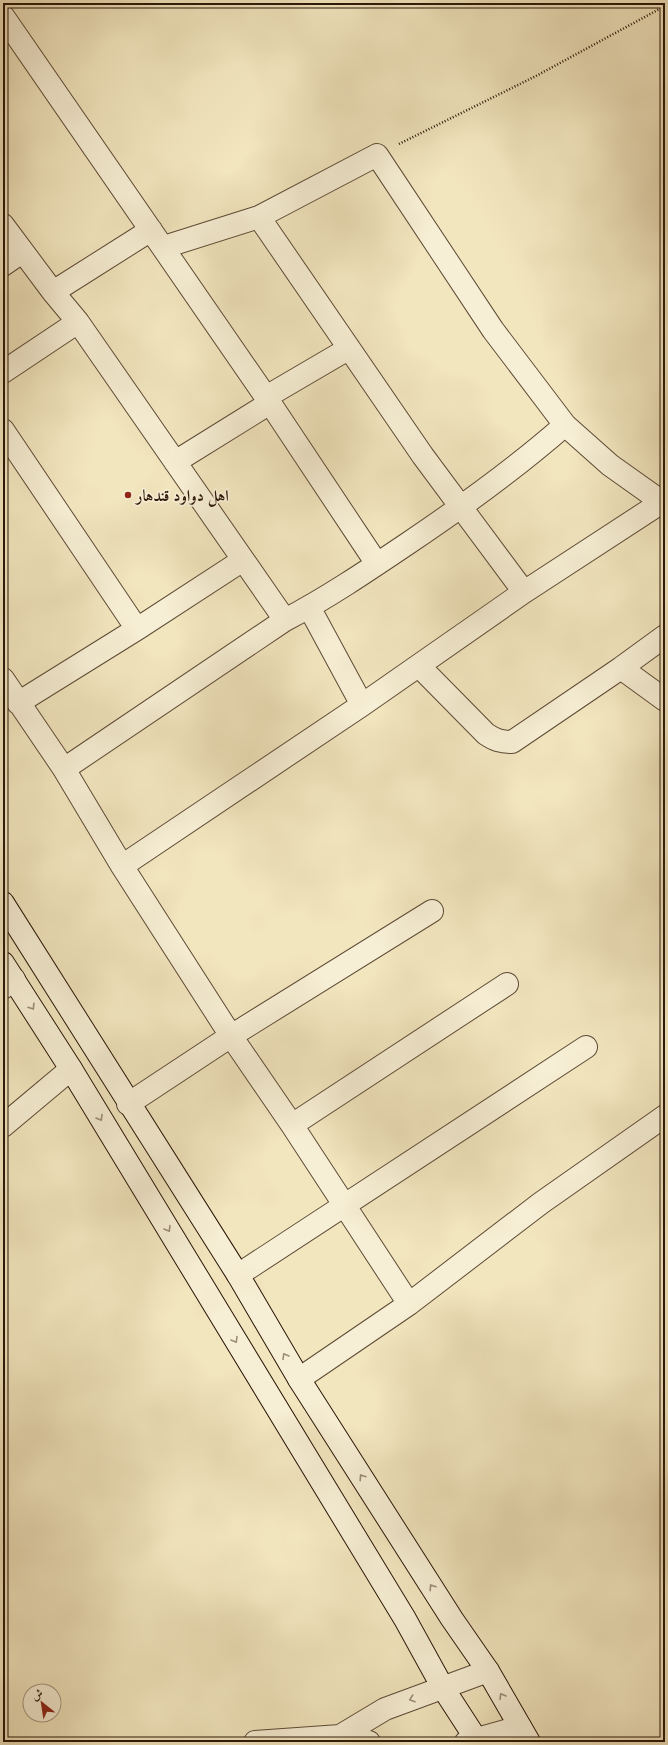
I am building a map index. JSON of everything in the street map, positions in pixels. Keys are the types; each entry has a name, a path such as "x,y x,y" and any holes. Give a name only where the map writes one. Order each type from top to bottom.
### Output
{"street":[{"path":"3,16 268,400 377,564"},
{"path":"122,866 362,705 524,592 663,504 610,465 565,425 493,330 377,155 259,217 164,248"},
{"path":"259,217 348,349 461,508 524,592"},
{"path":"3,225 22,252 78,322 285,620"},
{"path":"53,292 151,230"},
{"path":"3,265 22,252"},
{"path":"3,372 78,322"},
{"path":"174,462 348,349"},
{"path":"64,769 285,620 309,607 377,564 461,508 519,465 565,425"},
{"path":"3,430 137,629"},
{"path":"18,703 137,629 243,560"},
{"path":"309,607 362,705"},
{"path":"419,666 486,734 495,741 512,742 621,668 665,636"},
{"path":"621,668 665,700"},
{"path":"3,679 64,769 122,866 231,1036 292,1125 409,1304"},
{"path":"3,903 66,1001 128,1104 238,1275 299,1379 452,1619 488,1671 524,1734 473,1741 401,1612 71,1069 7,977"},
{"path":"128,1104 231,1036 432,911"},
{"path":"292,1125 507,984"},
{"path":"238,1275 586,1047"},
{"path":"3,1126 71,1069"},
{"path":"299,1379 409,1304 541,1203 665,1116"},
{"path":"340,1736 385,1709 488,1671"},
{"path":"256,1742 340,1736 369,1742"}],"path":[{"path":"377,155 536,76 665,6"}],"place":[{"name":"اهل دواود قندهار","path":"128,495"}]}
